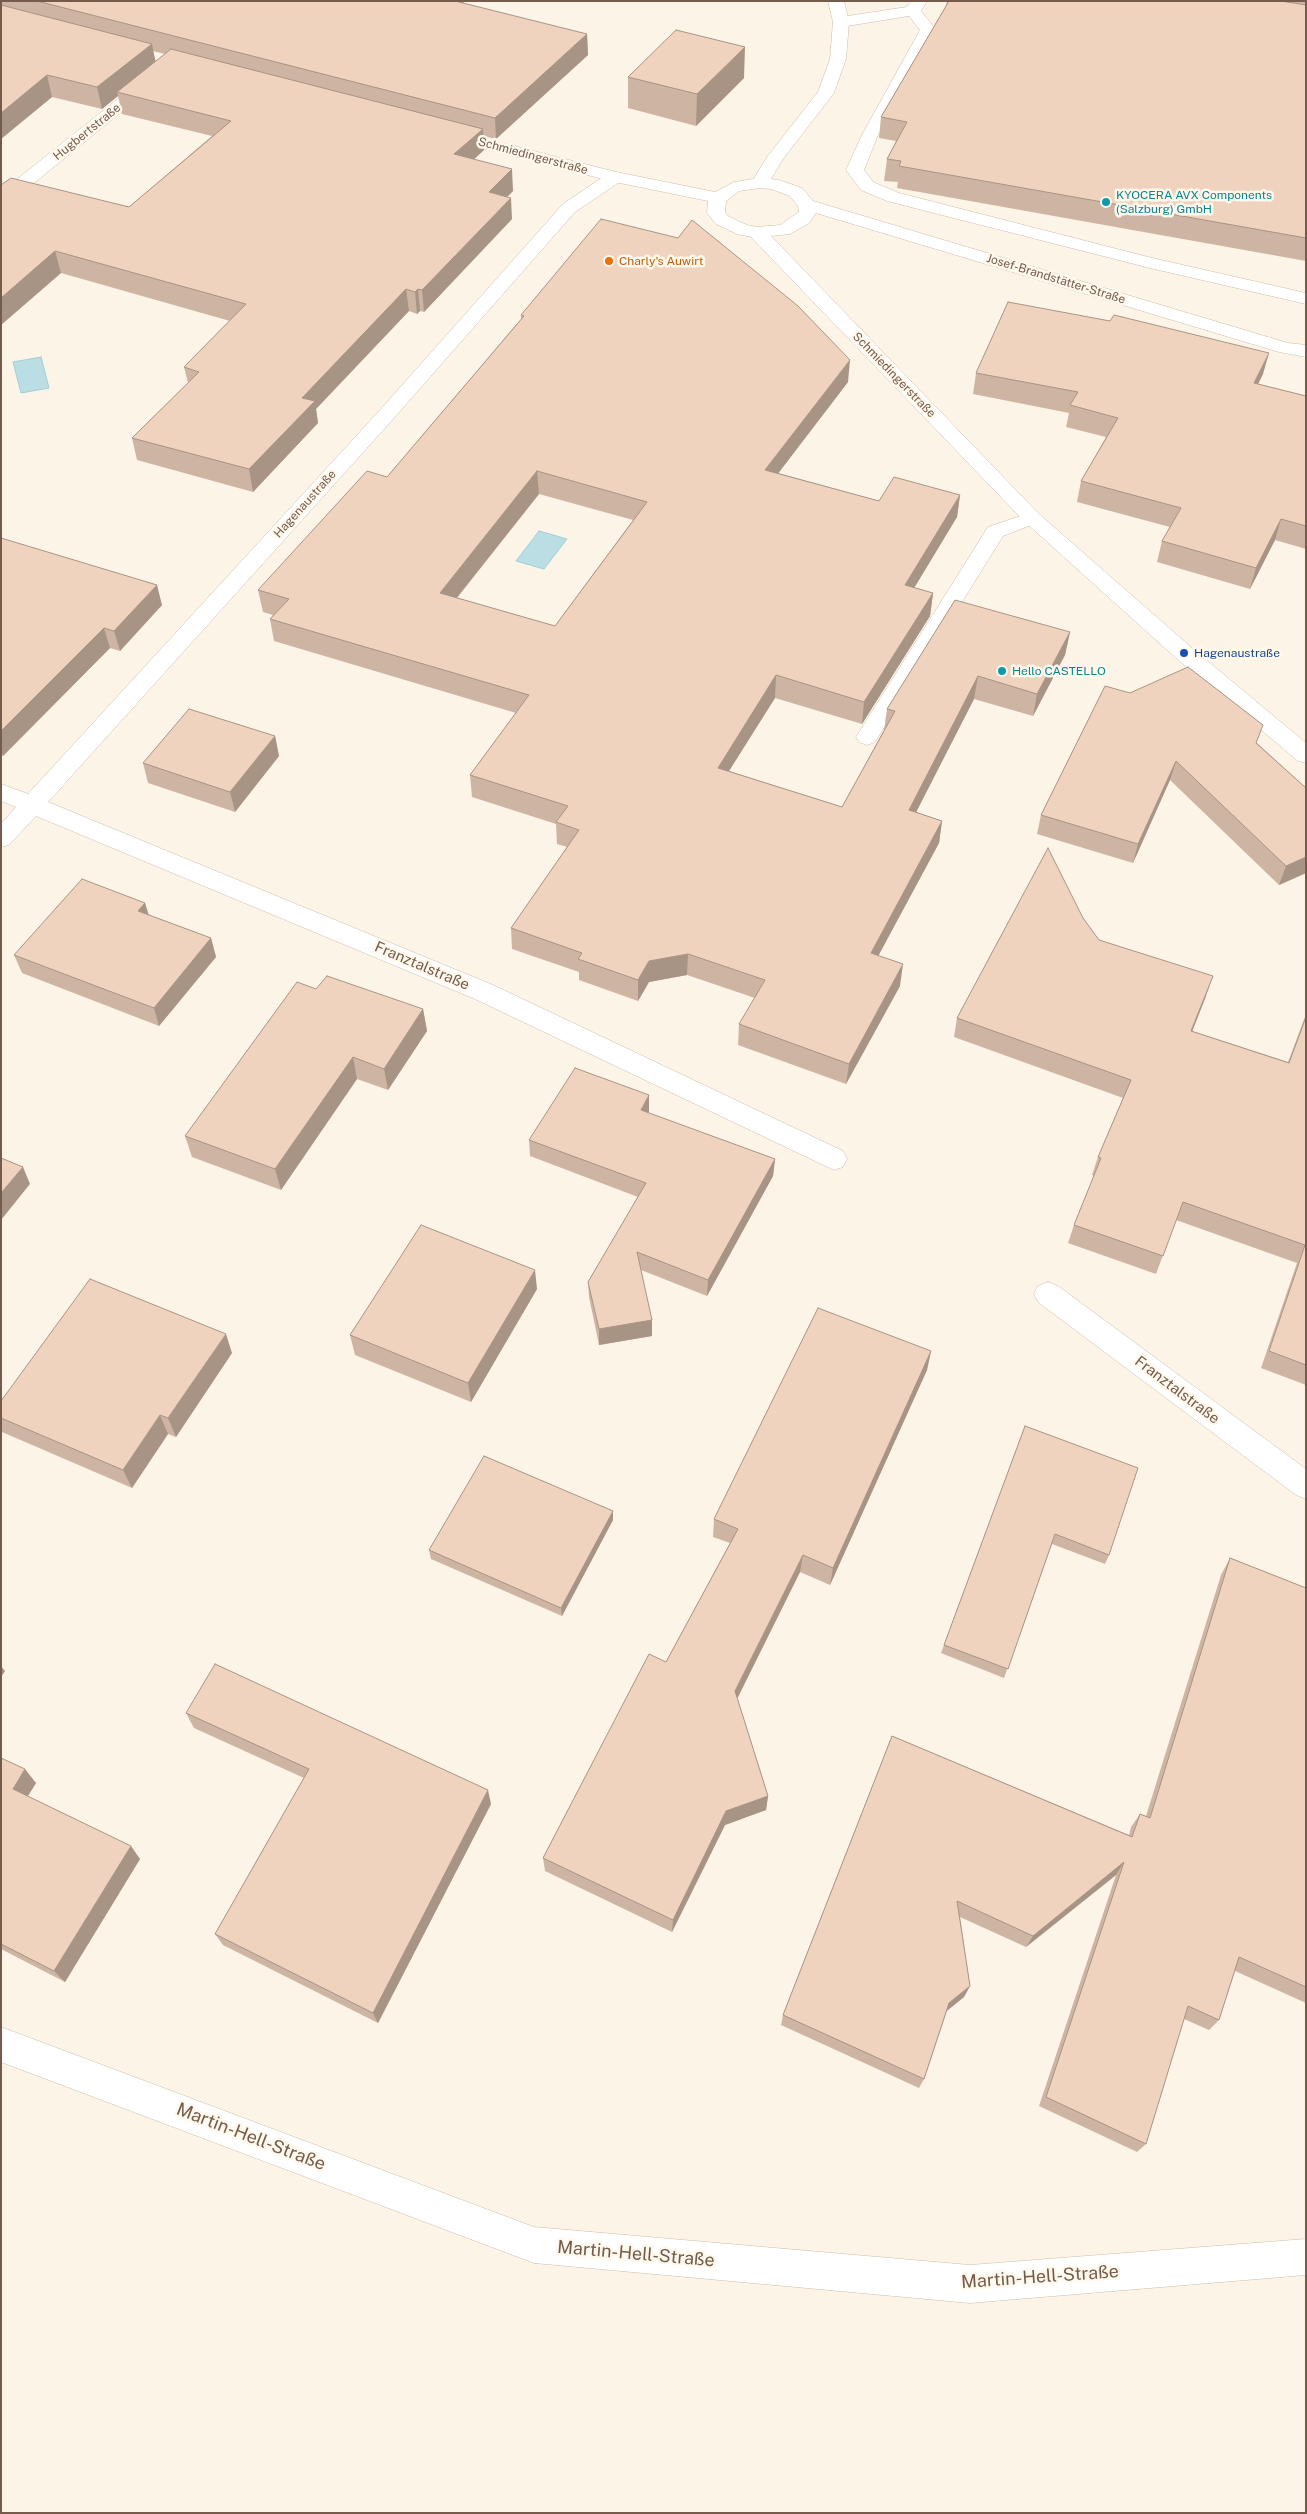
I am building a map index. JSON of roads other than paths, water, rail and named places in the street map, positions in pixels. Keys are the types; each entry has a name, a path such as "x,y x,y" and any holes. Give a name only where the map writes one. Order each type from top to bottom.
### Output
{"street":[{"path":"760,183 776,156 826,93 838,59 841,22 836,1"},
{"path":"841,22 916,6 928,30 870,135 856,170 867,186 892,197 1150,263 1306,298"},
{"name":"Hugbertstraße","path":"1,201 161,72"},
{"name":"Schmiedingerstraße","path":"432,130 615,177 718,198"},
{"name":"Hagenaustraße","path":"1,839 387,414 569,208 615,177"},
{"path":"760,183 773,184 796,192 804,198 808,212 795,225 784,230 757,232 743,230 722,220 716,213 715,205 718,198 734,187 760,183"},
{"name":"Josef-Brandstätter-Straße","path":"807,205 1286,348 1306,351"},
{"name":"Schmiedingerstraße","path":"757,232 1032,518 1192,660 1306,755"},
{"path":"867,737 995,532 1032,518"},
{"name":"Franztalstraße","path":"1,792 484,992 834,1159"},
{"name":"Franztalstraße","path":"1048,1294 1306,1486"},
{"name":"Martin-Hell-Straße","path":"1,2044 534,2245 970,2284 1306,2257"}],"water":[{"path":"41,357 49,388 21,393 13,362"},
{"path":"539,531 567,539 544,569 516,561"}],"place":[{"name":"KYOCERA AVX Components (Salzburg) GmbH","path":"1106,202"},
{"name":"Charly's Auwirt","path":"609,261"},
{"name":"Hagenaustraße","path":"1184,653"},
{"name":"Hello CASTELLO","path":"1002,671"}]}
